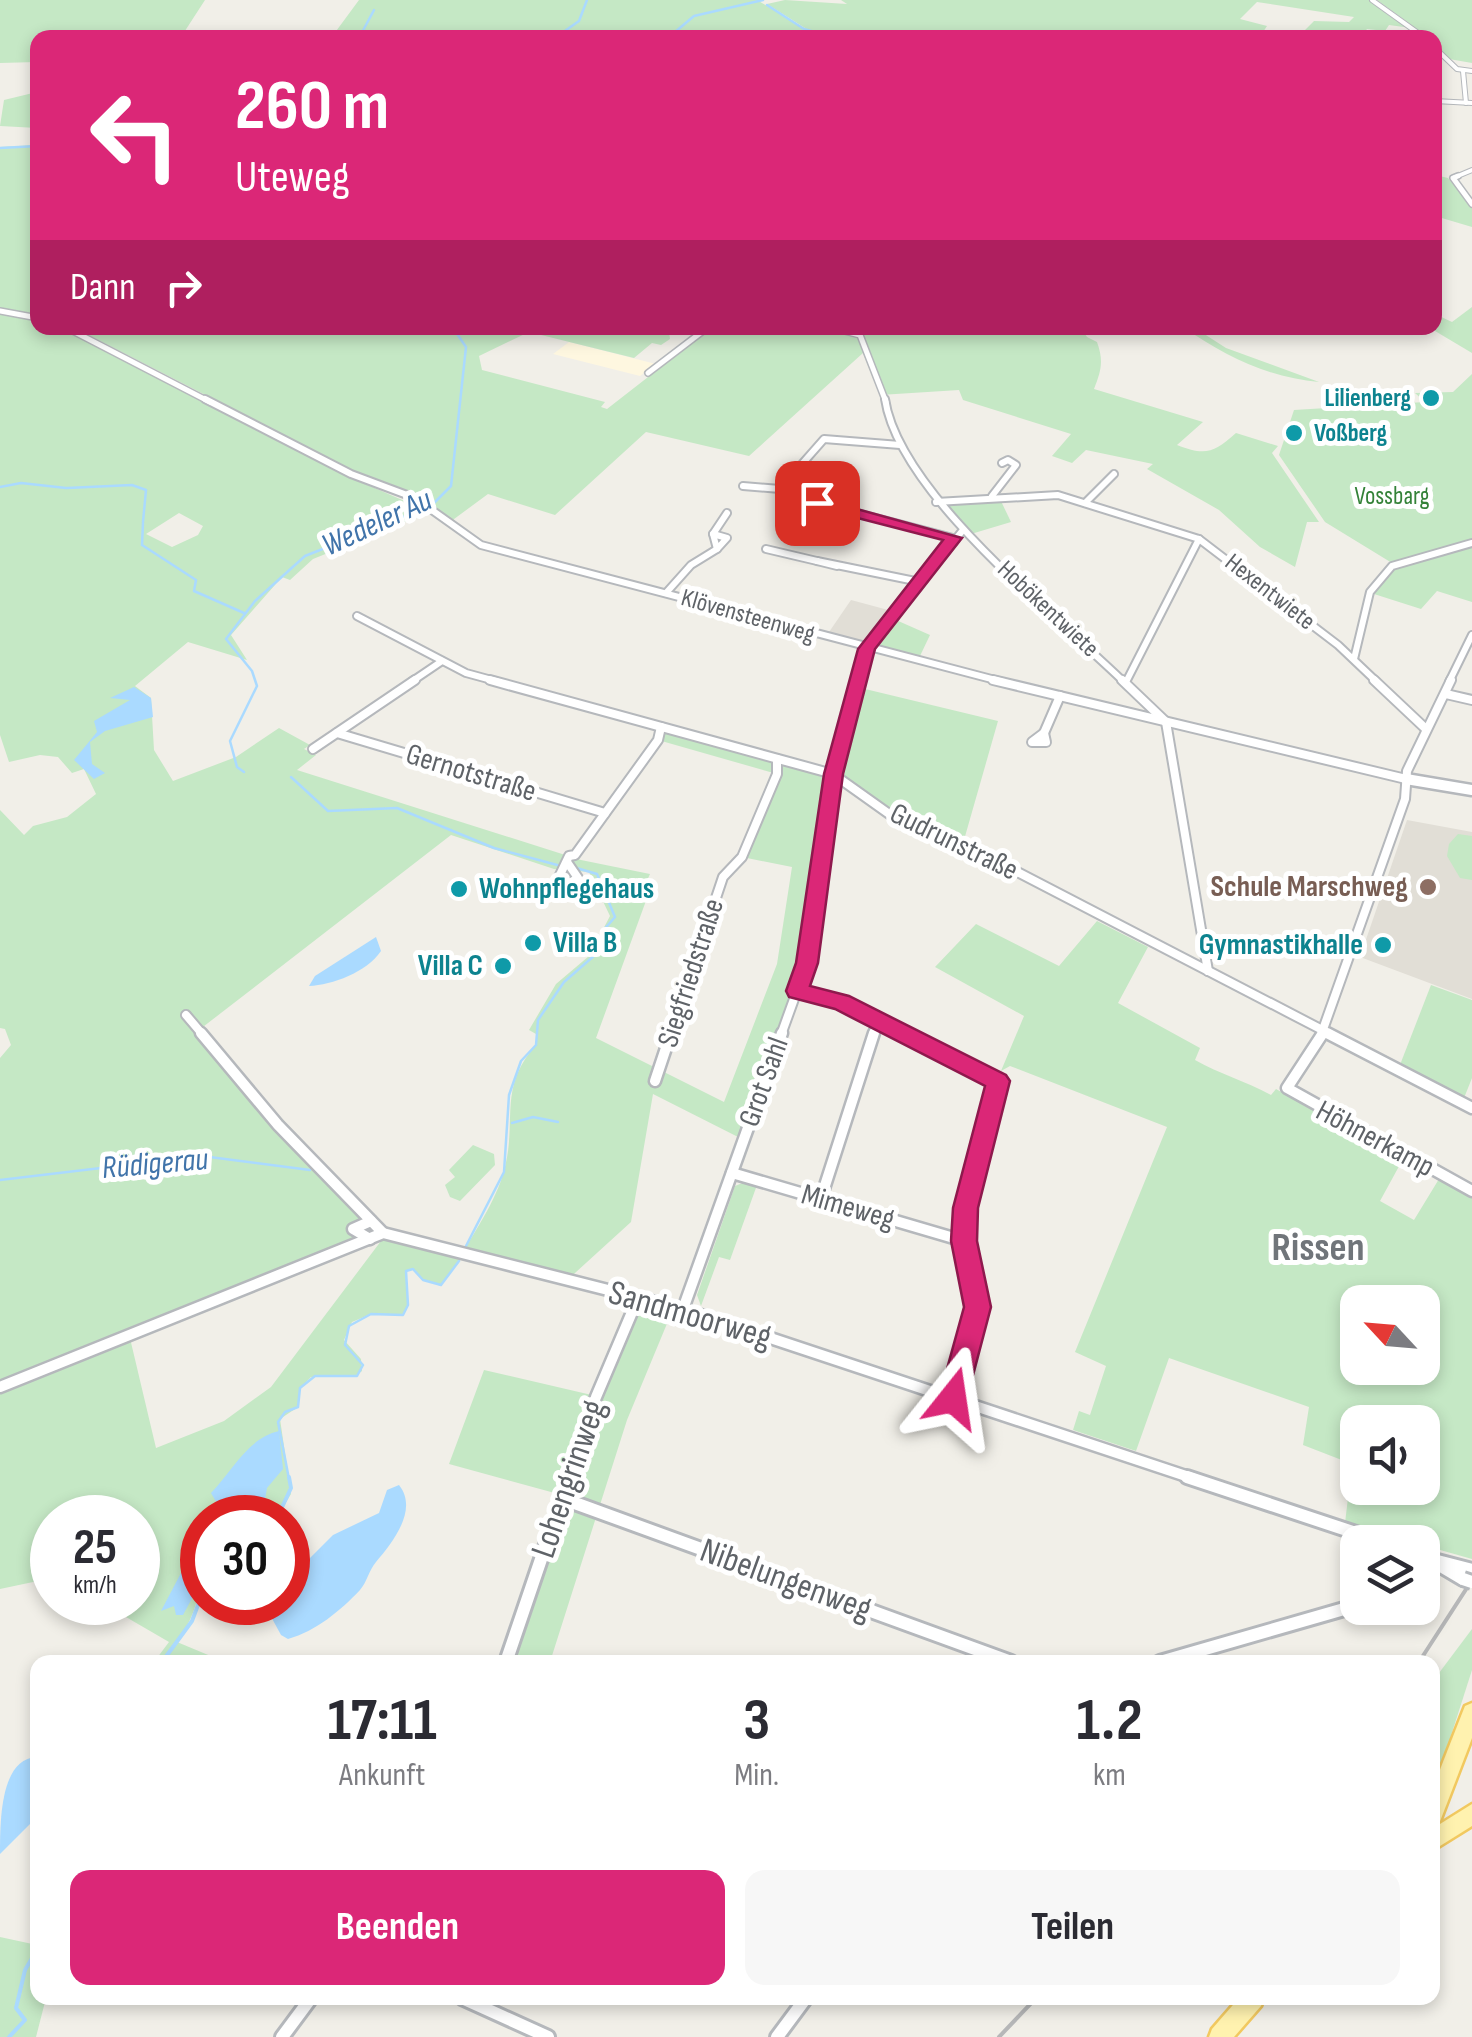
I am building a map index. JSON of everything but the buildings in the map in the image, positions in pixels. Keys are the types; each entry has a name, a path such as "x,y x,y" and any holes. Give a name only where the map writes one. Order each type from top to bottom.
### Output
{"main road":[{"path":"1440,1795 1472,1713"},
{"path":"1440,1836 1472,1814"},
{"path":"1220,2037 1247,2005"}],"street":[{"path":"1372,0 1413,30"},
{"path":"1442,54 1463,71 1472,71"},
{"path":"1442,101 1469,103 1463,71"},
{"path":"1472,170 1453,178 1472,204"},
{"path":"0,311 30,317"},
{"name":"Klövensteenweg","path":"82,335 351,474 429,506 480,545 867,649 1406,779 1472,790"},
{"path":"648,372 698,335"},
{"name":"Hobökentwiete","path":"859,335 885,398 888,425 936,502 1166,722"},
{"path":"780,489 830,431"},
{"path":"824,438 900,445"},
{"path":"992,496 1010,472"},
{"path":"1085,502 1114,474"},
{"path":"743,486 780,489"},
{"path":"780,489 783,494 954,538"},
{"name":"Hexentwiete","path":"936,502 1045,494 1085,502 1199,539 1354,659 1426,729"},
{"path":"716,549 713,534 727,513"},
{"name":"Grot Sahl","path":"684,1308 807,963 833,774 867,649 963,530"},
{"path":"666,594 691,566 727,538 713,534"},
{"path":"1126,682 1199,539"},
{"path":"1354,659 1370,592 1392,566 1415,565 1441,548 1472,543"},
{"path":"766,549 822,559 904,582 920,582"},
{"path":"904,582 913,590"},
{"name":"Gudrunstraße","path":"357,616 466,673 833,774 899,821 954,840 1472,1108"},
{"path":"1324,1031 1404,799 1406,779 1472,634"},
{"path":"313,749 442,662"},
{"path":"1446,694 1472,700"},
{"path":"1044,733 1060,696"},
{"path":"1142,716 1152,707"},
{"path":"1166,722 1208,971"},
{"path":"565,866 576,872 576,881 565,886 558,880 565,866 658,740 661,728"},
{"name":"Gernotstraße","path":"336,733 605,813"},
{"name":"Siegfriedstraße","path":"655,1081 723,878 742,857 777,774 777,759"},
{"path":"797,991 841,1002 998,1081 965,1208 964,1241 978,1307 953,1398"},
{"path":"0,1387 383,1234 278,1125 186,1015"},
{"path":"820,1198 878,1019"},
{"name":"Höhnerkamp","path":"1324,1031 1288,1083 1291,1093 1472,1191"},
{"name":"Mimeweg","path":"732,1174 964,1241"},
{"path":"370,1239 352,1231 355,1226 371,1221"},
{"name":"Sandmoorweg","path":"383,1234 684,1308 1340,1527"},
{"name":"Lohengrinweg","path":"508,1655 596,1396 638,1298"},
{"name":"Nibelungenweg","path":"561,1498 993,1655"},
{"path":"1440,1564 1469,1575"},
{"path":"1184,1655 1340,1609"},
{"path":"282,2037 306,2005"},
{"path":"477,2005 548,2037"},
{"path":"777,2037 801,2005"}],"shaded area":[{"path":"569,342 656,364 640,376 553,354"},
{"path":"851,600 892,611 868,641 859,644 827,635"},
{"name":"Schule Marschweg","path":"1407,820 1472,832 1472,999 1360,957"}],"green space":[{"path":"0,0 205,0 186,30 30,30 30,62 0,63"},
{"path":"359,0 757,0 808,30 337,30"},
{"path":"785,0 847,4 841,0 1369,0 1411,28 1389,25 1386,30 1305,30 1314,21 1349,22 1354,17 1257,2 1240,19 1267,26 1264,30 808,30 767,4"},
{"path":"1377,0 1472,0 1472,63 1449,59 1442,52 1442,30 1418,30"},
{"path":"30,94 30,128 0,126 4,100"},
{"path":"30,145 30,335 75,335 347,476 430,512 313,559 290,580 282,577 231,635 247,660 188,642 135,686 151,698 154,750 173,781 236,757 279,728 310,745 304,749 316,755 297,770 581,860 650,874 645,885 651,887 596,1038 724,1102 777,964 792,867 742,857 777,774 658,740 661,727 833,774 807,963 744,1140 653,1094 631,1222 564,1283 461,1259 441,1285 423,1280 413,1269 406,1271 408,1305 403,1315 371,1314 352,1322 344,1340 361,1359 362,1371 354,1377 311,1377 300,1388 298,1407 280,1419 290,1495 180,1495 180,1625 187,1625 177,1642 208,1655 159,1655 169,1642 140,1625 160,1625 160,1495 30,1495 30,1583 0,1589 0,1058 11,1045 5,1029 0,1028 0,810 24,835 33,826 67,817 96,794 84,769 72,773 58,757 40,755 9,762 0,735 0,147","holes":["179,513 203,526 198,535 172,547 146,534","451,835 554,869 589,872 610,916 589,956 556,984 529,1030 536,1034 536,1045 524,1061 512,1091 508,1153 491,1204 461,1255 387,1231 199,1030","384,1237 271,1387 224,1421 156,1448 129,1334"]},
{"path":"1442,177 1448,178 1472,207 1472,227 1442,218"},
{"path":"1472,307 1472,353 1442,335 1442,317 1452,322"},
{"path":"89,335 523,335 479,356 482,370 605,402 601,407 607,409 702,335 1086,335 1097,342 1100,355 1094,389 1203,422 1177,445 1209,451 1236,433 1278,446 1272,453 1319,522 1307,522 1295,567 1260,547 1219,510 1147,469 1153,464 1086,450 1072,463 1052,456 1071,434 963,400 959,390 880,395 863,353 749,456 646,432 555,515 488,494 450,522 427,500 353,471"},
{"path":"541,335 669,335 670,339 661,345 652,343 634,358"},
{"path":"1196,335 1206,335 1226,348 1319,382 1283,376 1216,348"},
{"name":"Vossbarg","path":"1472,374 1472,602 1437,591 1421,609 1374,594 1393,569 1392,563 1325,522 1279,455 1294,410 1425,402 1415,393 1453,392"},
{"path":"999,497 1011,522 971,534 944,506"},
{"path":"896,620 930,635 919,658 882,650 877,643"},
{"path":"861,688 998,721 964,840 876,802 847,779 838,765"},
{"path":"1458,834 1472,836 1472,880 1460,878 1447,856 1449,844"},
{"path":"1097,921 1148,947 1118,1003 1200,1048 1195,1060 1271,1095 1276,1089 1403,1159 1380,1201 1414,1220 1439,1179 1472,1198 1472,1559 1440,1550 1440,1525 1345,1523 1347,1505 1440,1505 1440,1405 1340,1405 1340,1459 1303,1445 1309,1407 1169,1358 1136,1451 1073,1430 1079,1411 1090,1415 1106,1366 1075,1352 1167,1127 1010,1066 1001,1071 1024,1016 935,967 976,924 1059,966"},
{"path":"1431,985 1472,1000 1472,1078 1462,1103 1398,1070"},
{"path":"473,1145 494,1154 495,1165 460,1201 450,1197 445,1185 455,1177 449,1170"},
{"path":"745,1182 757,1185 730,1260 719,1257 701,1306 697,1295 735,1186"},
{"path":"635,1306 671,1314 627,1420 552,1655 508,1655 562,1495 449,1464 484,1370 596,1396"},
{"path":"1472,1629 1472,1670 1440,1770 1440,1672"},
{"path":"0,1937 30,1943 30,2005 44,2005 36,2037 0,2037"}],"water":[{"path":"134,687 151,698 153,717 105,731 90,742 92,764 105,773 94,779 74,760 97,732 94,721 130,700 110,698"},
{"path":"376,937 381,951 367,965 338,980 309,986 315,976"},
{"path":"279,1431 283,1469 266,1495 212,1495 250,1448"},
{"path":"399,1485 405,1515 362,1587 318,1626 288,1639 281,1635 276,1625 310,1625 310,1558 333,1535 379,1513 387,1490"},
{"path":"180,1575 180,1615 176,1615 174,1606 161,1611"},
{"path":"30,1759 30,1824 0,1854 5,1794 16,1768"}],"waterway":[{"path":"566,30 579,21 587,0"},
{"name":"Wedeler Au","path":"677,30 694,16 763,0"},
{"path":"767,5 808,30"},
{"path":"363,30 374,10"},
{"path":"0,148 30,146"},
{"name":"Wedeler Au","path":"244,772 237,767 230,741 257,686 252,671 226,639 255,601 305,556 431,506 451,486 466,347 458,335"},
{"path":"0,487 21,483 66,488"},
{"path":"67,488 132,485 146,490 143,522"},
{"path":"143,523 142,545 196,580 194,591 244,613"},
{"name":"Wedeler Au","path":"291,777 328,811 397,808 494,848 561,866"},
{"name":"Wedeler Au","path":"466,1246 504,1172 509,1095 521,1061 536,1045 538,1020 564,982 595,955 602,932 615,917 597,874 573,867"},
{"path":"512,1123 533,1117 558,1122"},
{"name":"Rüdigerau","path":"0,1180 202,1156 310,1170"},
{"name":"Wedeler Au","path":"289,1479 278,1422 285,1412 298,1407 300,1388 315,1376 357,1376 363,1365 345,1345 349,1326 371,1314 403,1315 408,1305 406,1271 413,1269 423,1280 441,1285 459,1261"},
{"name":"Wedeler Au","path":"288,1495 289,1477"},
{"name":"Wedeler Au","path":"167,1655 189,1625"},
{"name":"Wedeler Au","path":"9,2037 25,2020 16,2008 30,1962"}],"tram line":[{"path":"1424,1655 1472,1580"},
{"path":"999,2037 1029,2005"}],"place":[{"name":"Lilienberg","path":"1431,398"},
{"name":"Voßberg","path":"1294,433"},
{"name":"Schule Marschweg","path":"1428,887"},
{"name":"Wohnpflegehaus","path":"459,889"},
{"name":"Villa B","path":"533,943"},
{"name":"Gymnastikhalle","path":"1383,945"},
{"name":"Villa C","path":"503,966"}],"district":[{"name":"Rissen","path":"1318,1248"}],"route":[{"path":"817,503 954,538 867,649 862,663 833,774 807,963 797,991 841,1002 998,1081 965,1208 964,1241 978,1307 953,1398"}]}
